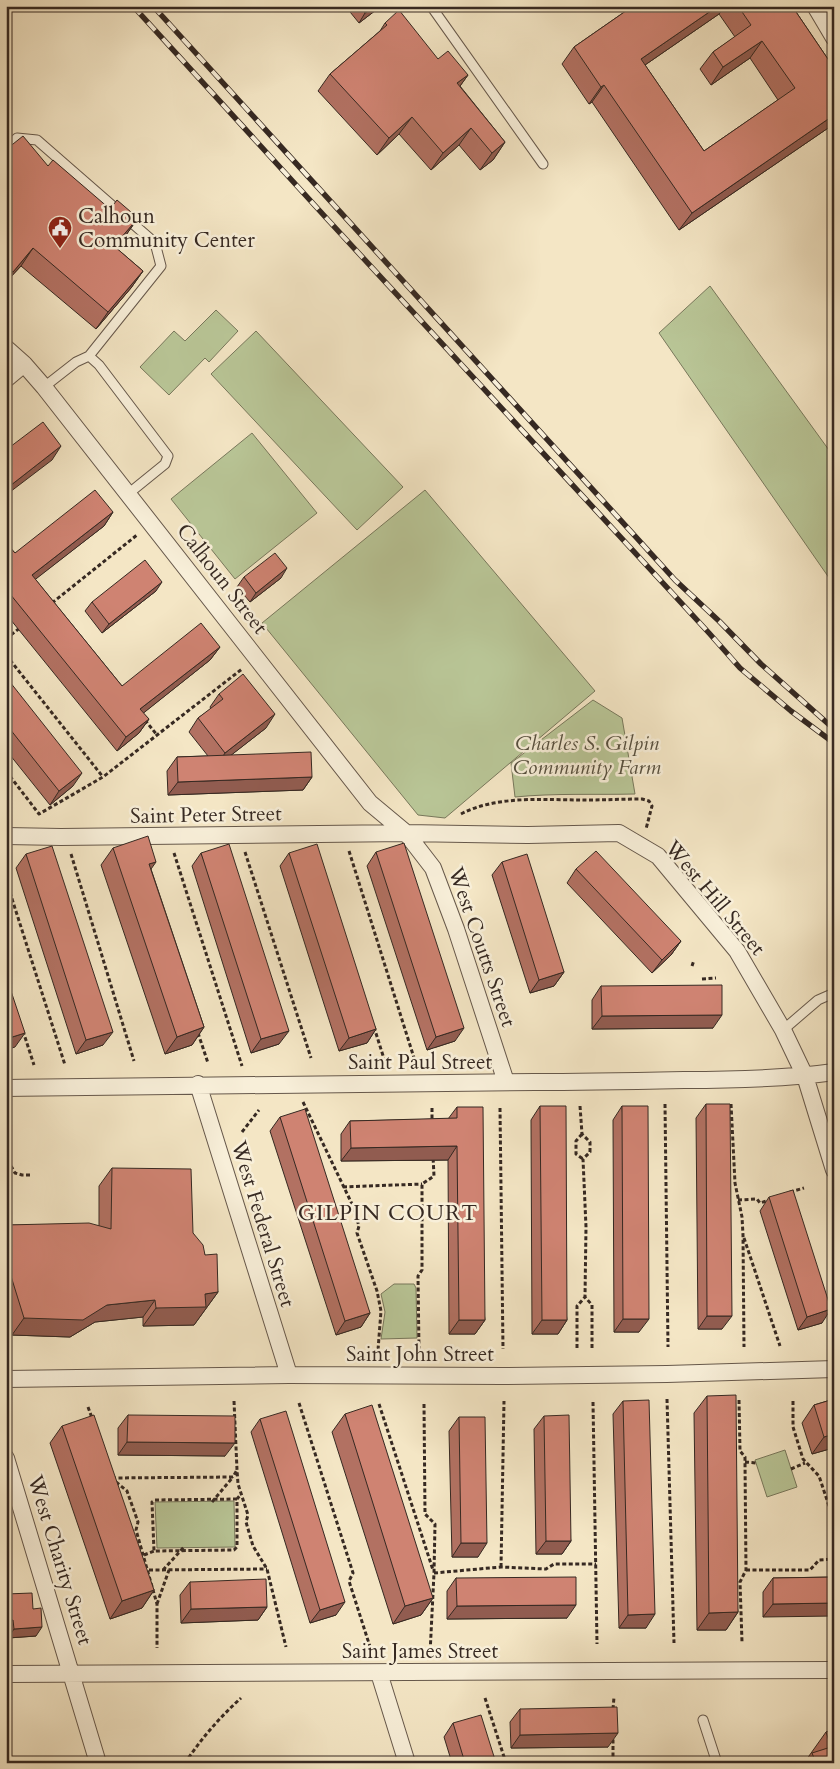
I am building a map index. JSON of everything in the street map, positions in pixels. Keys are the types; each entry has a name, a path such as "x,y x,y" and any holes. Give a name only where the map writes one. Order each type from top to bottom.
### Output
{"street":[{"path":"815,6 834,38"},
{"name":"Calhoun Street","path":"6,348 24,364 44,387 370,803 406,833"},
{"path":"6,379 24,364"},
{"name":"Saint Peter Street","path":"6,836 230,836 406,833"},
{"name":"West Hill Street","path":"406,833 528,835 619,833 658,856 737,951 784,1030 805,1076 834,1170"},
{"name":"West Coutts Street","path":"406,833 433,868 456,929 506,1082"},
{"name":"Saint Paul Street","path":"6,1088 198,1084 247,1086 294,1083 750,1080 834,1072"},
{"name":"West Federal Street","path":"198,1084 288,1375"},
{"name":"Saint John Street","path":"6,1379 288,1375 657,1374 834,1369"},
{"name":"West Charity Street","path":"6,1458 73,1674 98,1763"},
{"name":"Saint James Street","path":"6,1674 834,1670"},
{"path":"379,1672 407,1763"}],"lane":[{"path":"431,6 542,164"},
{"path":"6,149 17,138 37,140 155,243 161,266 89,356 76,362 44,387"},
{"path":"89,356 99,365 168,456 165,464 128,494"},
{"path":"784,1030 818,1000 834,993"},
{"path":"703,1720 717,1763"}],"path":[{"path":"44,608 138,535"},
{"path":"46,595 58,610"},
{"path":"6,639 22,627"},
{"path":"6,655 103,777"},
{"path":"6,771 39,814 103,777 257,658"},
{"path":"145,719 157,735"},
{"path":"455,819 476,807 536,799 642,799 649,800 652,806 645,832"},
{"path":"348,850 415,1061"},
{"path":"174,852 247,1086"},
{"path":"245,852 311,1058"},
{"path":"71,854 134,1060"},
{"path":"6,880 65,1065"},
{"path":"692,966 694,960"},
{"path":"702,979 716,978"},
{"path":"196,1024 208,1063"},
{"path":"373,1025 385,1062"},
{"path":"23,1030 34,1065"},
{"path":"294,1083 352,1204 359,1226 357,1233 377,1291 381,1312 378,1350"},
{"path":"664,1104 668,1347"},
{"path":"731,1104 735,1183 743,1235 744,1347"},
{"path":"577,1348 577,1306 585,1297 586,1227 583,1160 590,1152 590,1142 582,1134 580,1106"},
{"path":"432,1108 432,1128"},
{"path":"500,1108 503,1349"},
{"path":"242,1132 259,1110"},
{"path":"582,1134 576,1141 576,1154 583,1160"},
{"path":"6,1147 15,1173 30,1175"},
{"path":"344,1187 422,1184 434,1176 433,1147"},
{"path":"419,1350 418,1276 422,1270 422,1184"},
{"path":"786,1194 804,1188"},
{"path":"738,1200 757,1199 760,1203 777,1197"},
{"path":"743,1235 780,1346"},
{"path":"585,1297 592,1305 592,1348"},
{"path":"667,1399 674,1643"},
{"path":"739,1400 740,1451 745,1462 746,1570 740,1582 742,1642"},
{"path":"234,1401 237,1470 241,1494 248,1515 246,1522 253,1546 267,1569 286,1647"},
{"path":"501,1567 504,1401"},
{"path":"793,1401 792,1427 805,1463 819,1476 834,1521"},
{"path":"593,1402 597,1644"},
{"path":"299,1403 353,1573 349,1581 372,1654"},
{"path":"379,1404 434,1573"},
{"path":"424,1404 425,1514 435,1524 429,1672"},
{"path":"88,1407 94,1425"},
{"path":"745,1462 756,1464"},
{"path":"791,1469 805,1463"},
{"path":"109,1470 112,1478 127,1491 138,1522 136,1530 149,1570 157,1604 157,1648"},
{"path":"213,1500 237,1470"},
{"path":"112,1478 233,1476"},
{"path":"144,1555 154,1551 182,1549 234,1550 237,1547 237,1499 241,1494"},
{"path":"154,1551 152,1502 155,1500 237,1499"},
{"path":"163,1570 182,1549"},
{"path":"746,1570 810,1570 819,1560 834,1560"},
{"path":"434,1573 501,1567 546,1570 554,1564 596,1564"},
{"path":"149,1570 267,1569"},
{"path":"157,1604 169,1570"},
{"path":"613,1716 614,1697"},
{"path":"185,1763 224,1713 241,1698"},
{"path":"486,1698 506,1763"},
{"path":"613,1735 613,1763"}],"green space":[{"path":"710,286 834,457 834,585 659,333"},
{"path":"216,310 238,331 209,362 205,358 169,395 140,367 174,331 185,341"},
{"path":"256,331 403,487 357,530 211,374"},
{"path":"252,433 317,513 235,579 171,499"},
{"path":"425,490 595,691 445,818 418,815 262,623"},
{"name":"Charles S. Gilpin Community Farm","path":"593,700 622,718 635,794 515,797 511,763"},
{"path":"394,1284 414,1284 416,1288 417,1338 381,1339 385,1312 381,1294"},
{"path":"785,1450 797,1487 767,1497 755,1460"},
{"path":"234,1501 235,1547 157,1548 155,1502"}],"building":[{"path":"359,6 375,6 365,13"},
{"path":"633,6 718,6 641,59 704,151 795,88 762,41 723,67 713,52 751,25 738,6 792,6 834,68 834,115 692,213 604,85 601,87 574,47"},
{"path":"399,10 438,59 448,51 468,75 457,83 505,142 492,153 471,128 443,153 412,117 389,138 330,74 387,25 385,23"},
{"name":"Calhoun Community Center","path":"23,136 48,166 53,160 110,209 117,200 138,218 114,246 143,271 108,312 33,248 13,272 6,266 6,146 8,148"},
{"path":"43,422 61,446 6,489 6,450"},
{"path":"95,490 113,512 32,575 122,686 201,623 220,647 140,709 149,719 126,737 6,589 6,543 15,553"},
{"path":"275,553 287,568 256,593 244,577"},
{"path":"145,560 162,582 109,624 92,602"},
{"path":"243,674 275,714 225,753 198,718 223,699 219,694"},
{"path":"6,677 82,773 59,791 6,724"},
{"path":"311,752 312,777 178,782 177,757"},
{"path":"148,836 156,862 149,864 204,1027 177,1037 113,848"},
{"path":"404,843 464,1028 436,1037 376,852"},
{"path":"229,844 289,1031 261,1039 201,853"},
{"path":"317,844 376,1029 349,1038 289,853"},
{"path":"52,846 113,1032 86,1040 26,854"},
{"path":"596,851 681,941 662,960 576,869"},
{"path":"527,854 564,972 539,980 502,862"},
{"path":"6,976 25,1033 6,1039"},
{"path":"722,985 722,1015 602,1016 601,986"},
{"path":"706,1104 730,1104 732,1316 707,1316"},
{"path":"540,1106 566,1106 567,1320 542,1320"},
{"path":"622,1106 648,1106 649,1319 623,1319"},
{"path":"457,1107 483,1107 485,1320 459,1320 457,1146 351,1148 350,1121 457,1118"},
{"path":"305,1109 370,1313 345,1321 280,1117"},
{"path":"112,1168 191,1169 193,1233 203,1245 205,1255 217,1254 218,1292 205,1294 206,1307 156,1308 155,1300 107,1305 83,1320 24,1318 6,1260 6,1225 89,1223 111,1229"},
{"path":"793,1190 831,1309 807,1317 769,1197"},
{"path":"736,1395 738,1612 709,1613 707,1396"},
{"path":"834,1399 834,1434 824,1437 814,1405"},
{"path":"649,1400 655,1614 628,1615 623,1401"},
{"path":"372,1405 433,1598 405,1606 345,1414"},
{"path":"286,1411 345,1602 320,1610 260,1419"},
{"path":"94,1415 154,1590 122,1601 62,1426"},
{"path":"128,1415 235,1416 235,1443 127,1442"},
{"path":"569,1415 571,1541 546,1541 544,1416"},
{"path":"459,1417 485,1417 487,1543 461,1543"},
{"path":"576,1577 576,1605 457,1606 456,1578"},
{"path":"834,1577 834,1603 773,1604 773,1578"},
{"path":"266,1579 267,1607 191,1609 190,1582"},
{"path":"32,1593 33,1609 41,1608 42,1627 14,1629 13,1620 8,1620 6,1594"},
{"path":"617,1707 618,1733 520,1735 520,1709"},
{"path":"481,1715 496,1763 465,1763 453,1723"},
{"path":"834,1729 834,1763 816,1763 812,1753 831,1747 826,1732"}],"railway":[{"path":"133,6 740,668 791,711 834,743"},
{"path":"153,6 675,580 761,664 834,729"}],"place":[{"name":"Calhoun Community Center","path":"60,249"}],"district":[{"name":"GILPIN COURT","path":"388,1213"}]}
